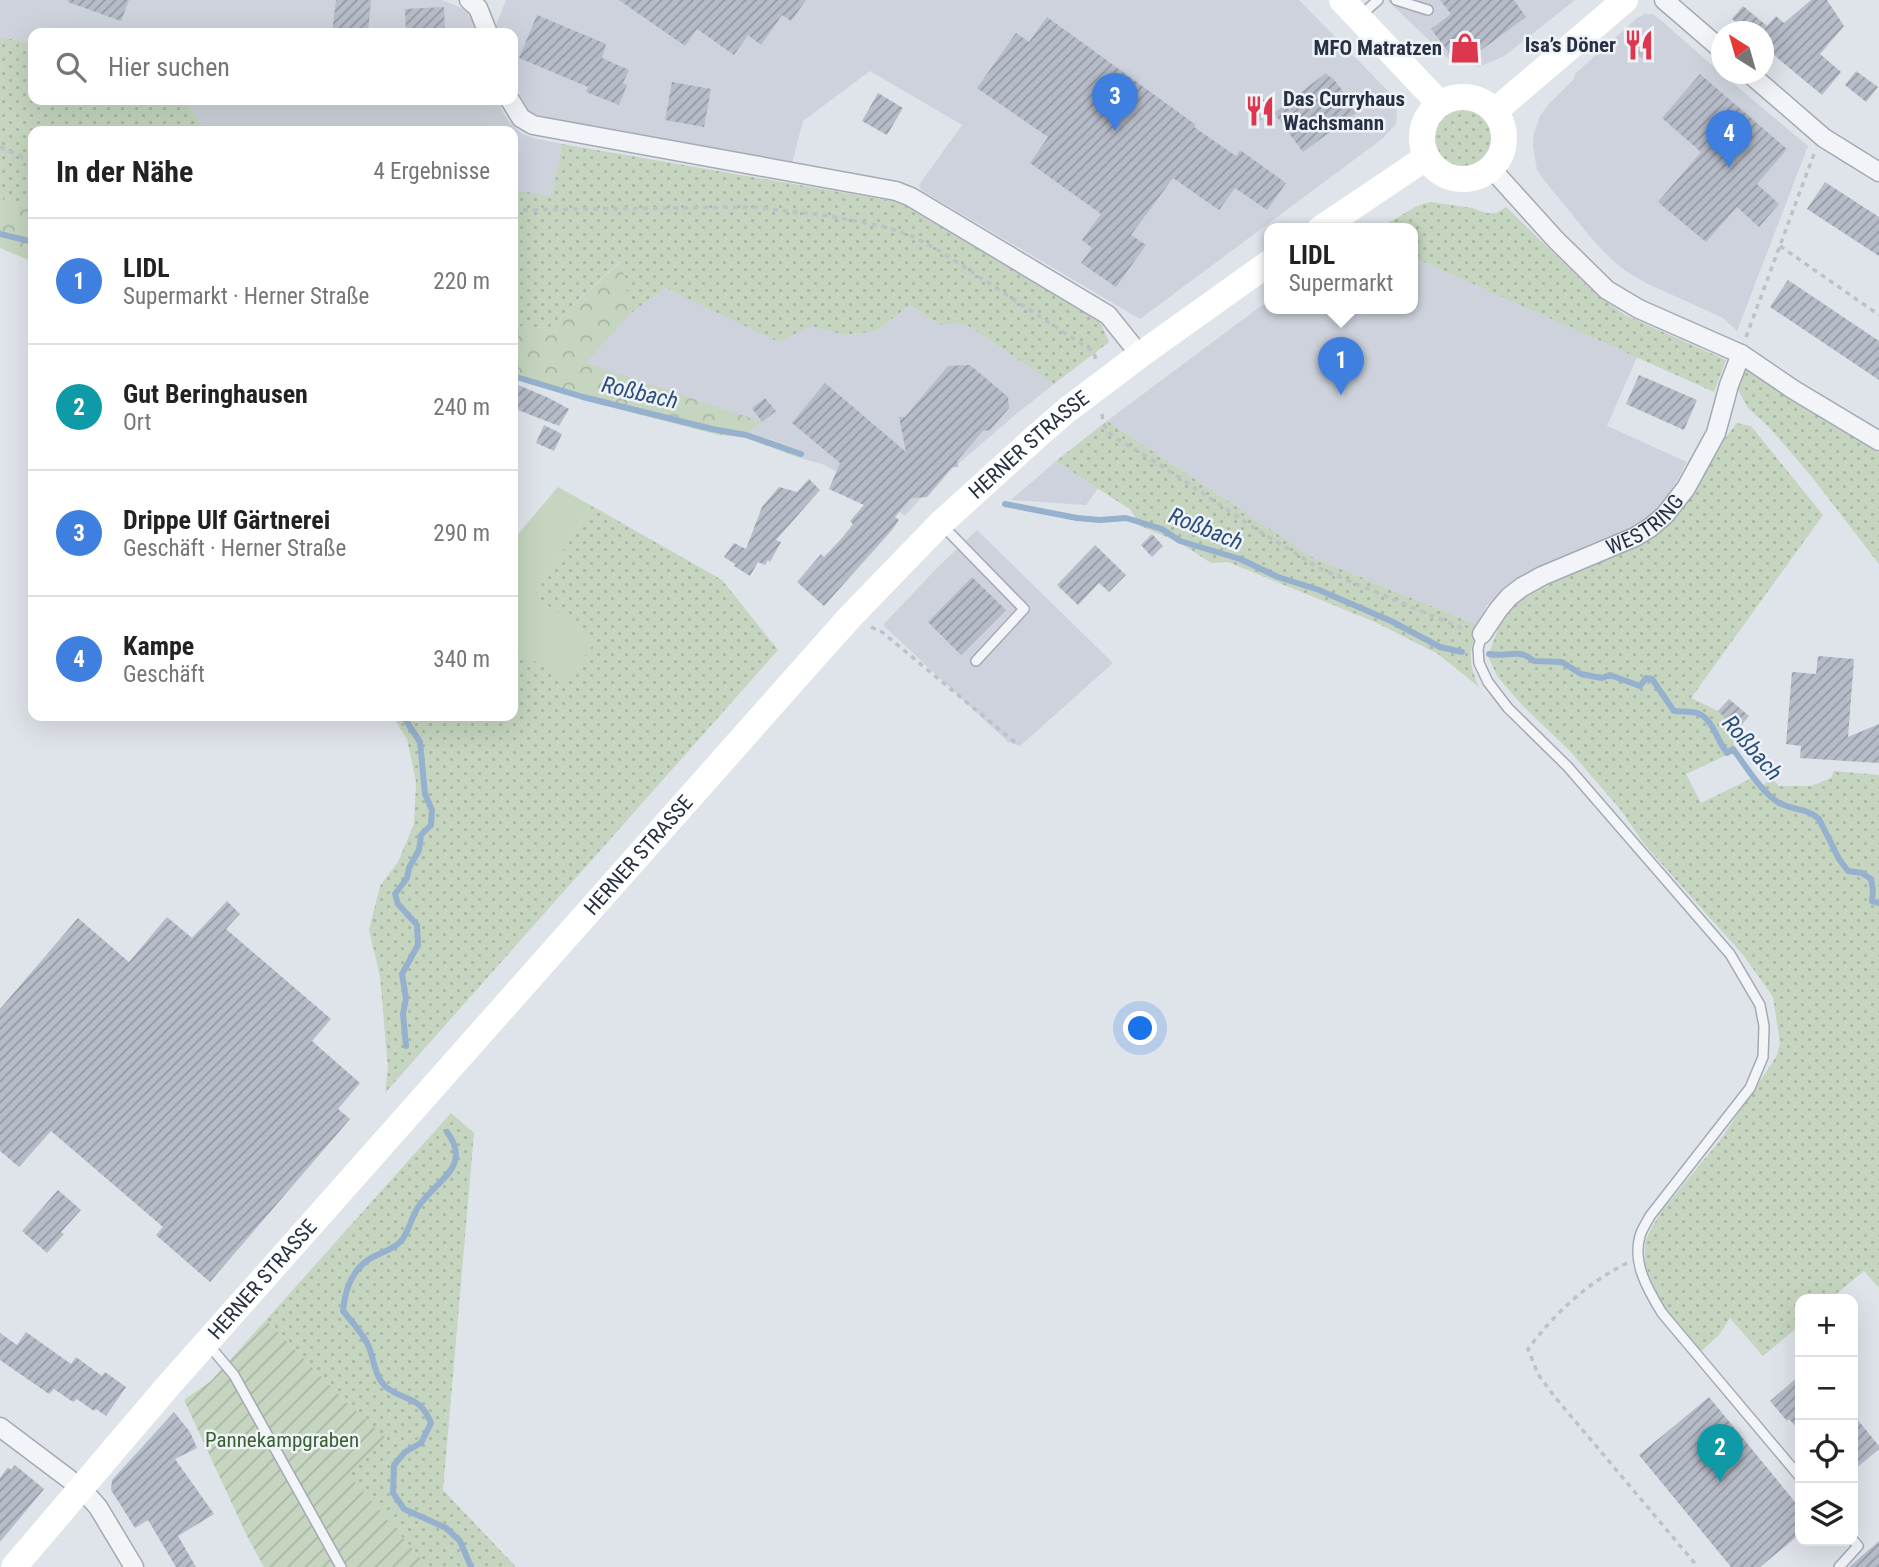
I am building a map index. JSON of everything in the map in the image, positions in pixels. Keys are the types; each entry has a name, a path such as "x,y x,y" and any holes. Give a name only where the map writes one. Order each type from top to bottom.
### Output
{"main road":[{"path":"1494,111 1625,0"},
{"path":"1350,9 1440,104"},
{"path":"1471,97 1494,111 1502,125 1504,137 1497,162 1472,178 1455,178 1438,171 1422,146 1425,121 1432,110 1451,98 1471,97"},
{"path":"1329,223 1427,157"},
{"name":"HERNER STRASSE","path":"14,1567 168,1386 850,617 940,524 1067,410 1264,267"}],"street":[{"path":"469,0 478,8 486,28"},
{"path":"1664,0 1711,41"},
{"path":"1761,84 1824,138 1879,172"},
{"path":"513,105 521,118 548,129 896,191 911,197 1108,315 1140,355"},
{"path":"1490,167 1556,240 1607,290 1639,309 1741,354 1794,390 1879,441"},
{"name":"WESTRING","path":"1482,634 1509,597 1522,587 1635,537 1665,515 1686,488 1716,433 1741,354"},
{"path":"0,1427 81,1488 98,1507 134,1567"}],"lane":[{"path":"1350,9 1378,0"},
{"path":"1396,0 1428,10"},
{"path":"940,524 1024,609 976,661"},
{"path":"1482,634 1478,649 1479,663 1488,682 1508,708 1569,767 1723,945 1760,1005 1764,1026 1763,1057 1750,1088 1650,1216 1640,1236 1638,1258 1647,1288 1662,1313 1795,1471"},
{"path":"206,1343 234,1375 341,1567"},
{"path":"1839,1567 1858,1546"}],"path":[{"path":"1741,354 1815,152 1824,138"},
{"path":"0,147 28,160"},
{"path":"518,210 752,208 830,216 886,226 940,251 1094,352 1099,387"},
{"path":"1780,246 1879,315"},
{"path":"1114,437 1319,568 1465,630 1482,634"},
{"path":"850,617 882,632 1017,744"},
{"path":"1638,1258 1576,1295 1528,1349 1538,1374 1554,1396 1699,1567"}],"shaded area":[{"path":"0,0 442,0 466,10 475,28 28,28 28,42 0,37"},
{"path":"506,0 1299,0 1390,93 1397,108 1396,124 1382,139 1269,223 1264,223 1264,227 1140,319 921,190 919,185 962,125 870,71 803,121 792,163 538,118 522,103 518,91 518,28 497,28"},
{"path":"1387,0 1575,0 1504,56 1479,67 1453,63"},
{"path":"1653,14 1711,64 1711,84 1734,84 1808,146 1737,331 1723,318 1627,272 1593,240 1537,170 1533,145 1540,116 1574,79 1575,74 1637,18"},
{"path":"188,105 500,105 513,126 202,126"},
{"path":"518,130 533,138 562,144 552,197 518,191"},
{"path":"1418,259 1637,357 1607,426 1687,462 1671,492 1656,512 1631,528 1575,551 1507,587 1486,606 1480,626 1314,558 1107,421 1264,304 1264,314 1418,314"},
{"path":"665,288 779,341 811,325 845,335 876,331 910,305 940,325 964,323 1054,384 958,464 958,467 954,467 927,497 921,498 905,516 867,487 822,464 800,458 801,450 749,432 761,423 585,363 631,313"},
{"path":"1056,461 1098,488 1086,505 1011,500"},
{"path":"977,530 1113,663 1020,746 1008,742 883,625"}],"green space":[{"path":"0,37 28,42 28,105 188,105 202,126 28,126 28,206 0,196"},
{"path":"1464,107 1476,109 1489,120 1494,137 1492,149 1481,162 1464,167 1452,165 1439,154 1434,137 1436,125 1447,112"},
{"path":"562,144 892,201 904,205 1091,316 1100,322 1109,342 1054,384 964,323 940,325 910,305 876,331 845,335 811,326 779,342 665,288 631,313 620,261 549,328 518,326 518,191 552,196"},
{"path":"0,196 28,206 28,260 0,248"},
{"path":"1430,202 1472,208 1486,213 1496,213 1506,207 1597,295 1625,315 1726,360 1714,392 1418,259 1418,223 1388,223 1417,206"},
{"path":"621,261 631,313 586,363 762,422 744,437 719,435 518,380 518,326 549,328"},
{"path":"1743,367 1879,453 1879,564 1812,477 1768,426 1748,408 1736,386 1743,374"},
{"path":"1107,421 1314,558 1480,626 1471,656 1479,687 1438,654 1375,622 1228,562 1211,563 1179,542 1140,526 1131,510 1056,461"},
{"path":"1737,423 1751,426 1823,515 1691,698 1718,711 1737,730 1733,747 1727,755 1686,774 1701,803 1756,776 1763,785 1772,779 1779,786 1811,786 1831,778 1834,771 1879,775 1879,1288 1864,1271 1836,1294 1795,1294 1795,1329 1763,1356 1730,1318 1719,1335 1698,1354 1663,1313 1645,1264 1645,1242 1661,1212 1721,1139 1776,1057 1780,1043 1773,997 1744,956 1645,845 1620,809 1570,751 1522,705 1497,676 1488,656 1503,616 1517,601 1588,565 1640,545 1668,525 1685,504 1716,450"},
{"path":"749,432 802,451 800,458 744,437"},
{"path":"558,487 592,506 534,596 597,639 567,680 518,652 518,534"},
{"path":"592,506 722,580 778,650 385,1093 388,1069 380,976 369,930 380,886 398,862 414,824 416,782 407,739 395,721 518,721 518,652 567,679 534,596"},
{"path":"451,1113 474,1133 443,1490 516,1567 428,1567 347,1474 385,1438 266,1320"},
{"name":"Pannekampgraben","path":"266,1320 344,1400 386,1438 348,1474 428,1567 264,1567 184,1400 211,1381"}],"building":[{"path":"68,0 129,0 121,21"},
{"path":"336,0 371,0 368,28 333,28"},
{"path":"619,0 806,0 791,21 782,15 761,45 748,35 734,55 697,29 685,46"},
{"path":"1440,0 1514,0 1526,17 1473,56 1450,54 1431,29 1451,14"},
{"path":"1811,0 1827,0 1844,26 1820,54 1841,72 1822,95 1774,55 1774,21 1772,21 1776,16 1784,23"},
{"path":"1743,6 1761,21 1734,21 1732,19"},
{"path":"444,7 445,28 406,28 405,9"},
{"path":"537,15 606,44 602,58 629,70 623,83 627,85 619,105 586,92 588,87 519,58"},
{"path":"1047,17 1196,125 1194,127 1236,156 1240,150 1286,183 1267,210 1235,188 1219,210 1173,178 1131,235 1146,245 1116,287 1081,263 1092,248 1082,240 1101,214 1030,163 1048,137 977,88 1016,33 1029,42"},
{"name":"Isa’s Döner","path":"1637,32 1651,39 1642,58 1628,51"},
{"path":"1856,71 1878,87 1866,102 1845,85"},
{"path":"1326,73 1358,111 1303,152 1274,113"},
{"path":"1700,74 1787,149 1757,184 1779,204 1759,227 1737,207 1706,242 1658,202 1701,152 1662,118"},
{"path":"672,82 711,89 704,127 665,120"},
{"path":"878,93 903,108 887,135 862,121"},
{"name":"Das Curryhaus Wachsmann","path":"1263,98 1273,111 1257,123 1247,110"},
{"path":"1825,182 1879,217 1879,256 1807,209"},
{"path":"1788,280 1879,341 1879,380 1770,307"},
{"path":"970,365 1008,397 1009,408 990,430 983,431 957,461 958,467 952,467 927,497 911,498 895,517 899,520 892,530 824,606 797,582 821,554 824,557 842,538 853,524 850,521 864,505 829,489 840,463 792,423 825,383 906,452 899,417 905,417 948,366"},
{"path":"1639,375 1697,400 1684,430 1626,404"},
{"path":"518,385 569,409 559,426 518,410"},
{"path":"765,398 776,411 762,422 752,408"},
{"path":"544,425 562,434 554,451 536,443"},
{"path":"809,479 820,490 776,540 781,542 770,562 768,560 765,565 758,562 750,576 724,557 734,543 746,549 762,507 779,487 797,492"},
{"path":"1152,534 1163,546 1152,557 1141,545"},
{"path":"1095,545 1126,575 1109,592 1099,583 1078,605 1057,585"},
{"path":"972,577 1006,610 961,655 928,622"},
{"path":"1818,656 1854,659 1848,737 1879,724 1879,763 1800,758 1801,746 1786,744 1792,672 1816,674"},
{"path":"1729,699 1749,716 1737,730 1718,711"},
{"path":"227,901 240,914 226,929 331,1019 312,1041 360,1083 338,1109 350,1119 210,1282 156,1235 163,1227 51,1131 19,1167 0,1151 0,1009 78,918 129,962 167,917 192,938"},
{"path":"58,1190 81,1210 47,1253 22,1231"},
{"path":"26,1332 71,1364 76,1357 102,1376 105,1372 126,1387 106,1416 77,1399 73,1402 54,1389 49,1394 0,1360 0,1333 17,1345"},
{"path":"1795,1379 1795,1426 1789,1419 1787,1421 1770,1401"},
{"path":"1709,1397 1795,1502 1795,1538 1760,1567 1731,1567 1639,1455"},
{"path":"174,1412 190,1432 197,1448 175,1459 214,1514 178,1536 196,1567 176,1567 148,1520 135,1528 111,1490 112,1480"},
{"path":"1858,1420 1879,1446 1879,1449 1858,1467"},
{"path":"15,1465 44,1489 0,1542 0,1478 8,1467 11,1470"},
{"path":"1879,1541 1879,1567 1849,1567"}],"waterway":[{"name":"Roßbach","path":"0,234 28,241"},
{"name":"Roßbach","path":"518,378 583,397 746,435 801,454"},
{"name":"Roßbach","path":"1005,504 1077,518 1126,518 1162,529 1180,541 1240,559 1278,577 1319,590 1391,621 1440,647 1462,652"},
{"name":"Roßbach","path":"1489,654 1518,654 1534,661 1562,662 1581,674 1602,678 1610,675 1640,686 1646,678 1652,679 1674,711 1697,713 1707,720 1727,753 1733,749 1766,793 1779,803 1810,813 1819,819 1848,871 1862,873 1871,879 1872,901 1879,903"},
{"name":"Pannekampgraben","path":"406,721 420,742 425,794 432,810 431,825 421,835 419,850 409,868 407,878 395,894 398,904 417,925 418,945 402,974 406,998 403,1014 406,1046"},
{"name":"Pannekampgraben","path":"447,1132 454,1144 454,1164 418,1207 401,1241 373,1257 355,1273 348,1287 343,1311 367,1342 382,1383 393,1392 417,1403 431,1423 421,1443 405,1452 394,1465 393,1493 404,1509 446,1528 460,1541 471,1567"}],"place":[{"name":"Isa’s Döner","path":"1639,45"},
{"name":"MFO Matratzen","path":"1465,48"},
{"name":"Das Curryhaus Wachsmann","path":"1260,111"},
{"name":"Drippe Ulf Gärtnerei","path":"1115,131"},
{"name":"Kampe","path":"1729,168"},
{"name":"LIDL","path":"1341,395"},
{"name":"Gut Beringhausen","path":"1720,1482"}]}
